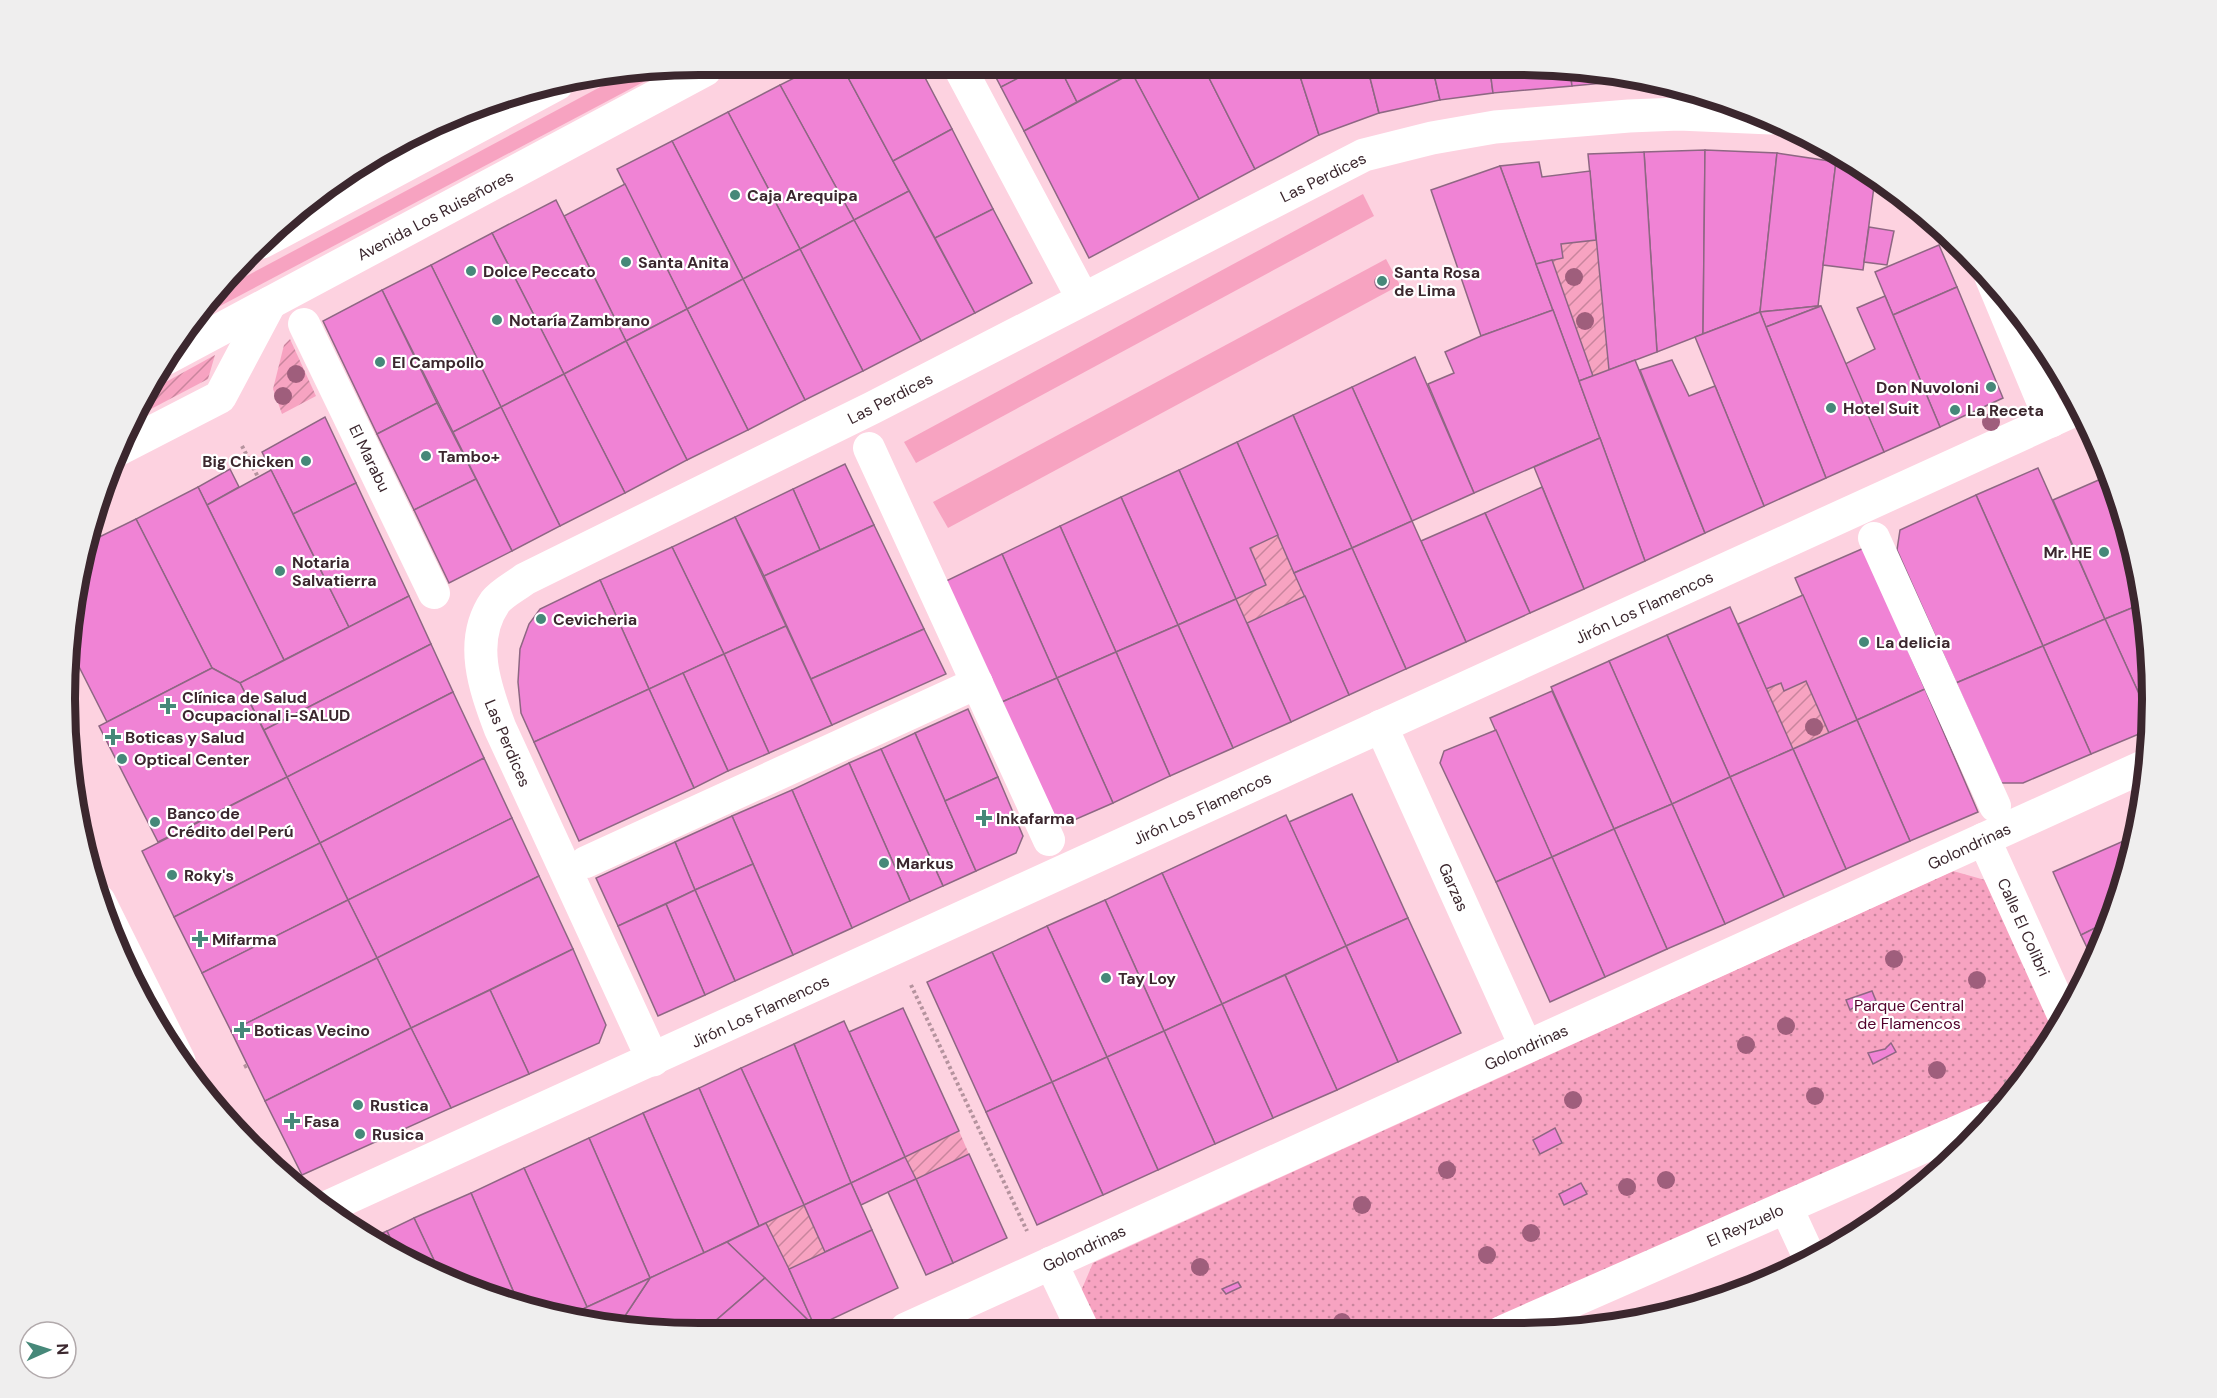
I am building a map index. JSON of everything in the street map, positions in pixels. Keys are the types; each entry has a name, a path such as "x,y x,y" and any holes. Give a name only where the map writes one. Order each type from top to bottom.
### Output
{"street":[{"name":"Avenida Los Ruiseñores","path":"181,350 696,75"},
{"path":"964,75 1083,299"},
{"path":"295,225 529,98"},
{"name":"Las Perdices","path":"653,1060 500,728 486,692 481,658 483,625 496,600 525,579 872,408 1364,155 1432,138 1495,127 1669,114 1743,117"},
{"path":"130,444 220,397 270,303"},
{"path":"2016,323 2065,414"},
{"name":"El Marabu","path":"304,324 434,593"},
{"name":"Jirón Los Flamencos","path":"333,1204 2065,414"},
{"path":"869,448 1049,840"},
{"path":"1874,538 1995,806"},
{"path":"586,862 977,683"},
{"name":"Garzas","path":"1381,726 1526,1047"},
{"name":"Golondrinas","path":"919,1323 2138,769"},
{"name":"Calle El Colibri","path":"1984,839 2060,1007"},
{"name":"El Reyzuelo","path":"1523,1323 1973,1125"},
{"path":"1786,1207 1807,1252"},
{"path":"1051,1263 1080,1323"}],"path":[{"path":"242,446 258,477"},
{"path":"911,985 1028,1234"}],"green space":[{"path":"654,76 211,311 236,282 611,81"},
{"path":"1363,194 1374,216 916,463 904,442"},
{"path":"1596,240 1609,370 1593,376 1552,260 1563,258 1561,244"},
{"path":"1386,259 1400,285 948,528 933,502"},
{"path":"290,339 316,396 282,414 273,389 284,345"},
{"path":"215,355 208,379 145,412 160,385"},
{"path":"1278,535 1305,596 1247,623 1236,599 1266,585 1250,548"},
{"path":"1806,681 1829,733 1793,749 1766,689 1781,683 1785,691"},
{"name":"Parque Central de Flamencos","path":"1953,871 1985,880 2052,1021 2037,1046 1997,1098 1486,1323 1096,1323 1081,1291 1093,1263"},
{"path":"959,1131 969,1154 916,1179 905,1157"},
{"path":"804,1205 825,1252 789,1269 766,1223"}],"building":[{"path":"800,75 847,75 909,191 854,220 780,85"},
{"path":"847,75 924,75 952,129 893,161"},
{"path":"995,75 1024,75 1001,87"},
{"path":"1024,75 1064,75 1077,102 1024,131 1001,87"},
{"path":"1064,75 1128,75 1077,102"},
{"path":"1128,75 1133,75 1199,199 1089,258 1024,131"},
{"path":"1133,75 1208,75 1255,169 1199,199"},
{"path":"1208,75 1300,75 1319,135 1255,169"},
{"path":"1300,75 1369,75 1379,113 1319,135"},
{"path":"1369,75 1434,75 1440,100 1379,113"},
{"path":"1434,75 1491,75 1493,93 1440,100"},
{"path":"1491,75 1571,77 1572,86 1493,93"},
{"path":"1571,77 1612,82 1572,86"},
{"path":"780,85 854,220 800,249 728,112"},
{"name":"Caja Arequipa","path":"728,112 800,249 743,279 672,141"},
{"path":"952,129 993,209 935,238 893,161"},
{"path":"672,141 743,279 687,309 617,169"},
{"path":"1705,150 1703,334 1657,352 1644,152"},
{"path":"1705,150 1777,153 1760,312 1703,334"},
{"path":"1644,152 1657,352 1609,370 1588,154"},
{"path":"1777,153 1835,162 1818,306 1760,312"},
{"path":"1539,162 1542,177 1590,171 1596,240 1561,244 1563,258 1536,264 1500,166"},
{"path":"1836,163 1874,187 1863,270 1823,265"},
{"path":"1500,166 1553,310 1481,336 1431,190"},
{"name":"Santa Anita","path":"625,184 687,309 626,341 564,216"},
{"path":"909,191 975,313 921,341 854,220"},
{"path":"556,200 626,341 564,374 492,233"},
{"path":"993,209 1032,283 975,313 935,238"},
{"path":"854,220 921,341 863,371 800,249"},
{"path":"1869,227 1894,231 1887,265 1864,262"},
{"name":"Notaría Zambrano","path":"492,233 564,374 501,407 431,265"},
{"path":"1939,245 1957,287 1893,315 1875,272"},
{"path":"800,249 863,371 805,400 743,279"},
{"path":"1552,260 1593,376 1579,381 1536,264"},
{"path":"431,265 501,407 453,432 382,290"},
{"name":"Santa Rosa de Lima","path":"1379,275 1385,275 1389,282 1385,289 1379,289 1375,285 1375,279"},
{"path":"743,279 805,400 748,430 687,309"},
{"path":"1957,287 2003,398 1940,427 1893,315"},
{"name":"El Campollo","path":"382,290 437,403 377,434 323,321"},
{"path":"1885,296 1940,427 1884,452 1845,364 1875,349 1857,308"},
{"path":"1821,306 1766,327 1760,312"},
{"name":"Hotel Suit","path":"1821,306 1884,452 1826,478 1766,327"},
{"path":"687,309 748,430 687,460 626,341"},
{"path":"1553,310 1600,438 1474,493 1428,384 1454,373 1445,352 1481,336"},
{"path":"1760,312 1826,478 1764,506 1695,337"},
{"path":"626,341 687,460 625,493 564,374"},
{"path":"1415,357 1474,493 1412,521 1352,387"},
{"path":"1635,360 1705,533 1645,561 1579,381"},
{"path":"1672,360 1689,396 1715,386 1764,506 1705,533 1640,370"},
{"path":"564,374 625,493 560,526 501,407"},
{"path":"1352,387 1412,521 1352,548 1293,415"},
{"name":"Tambo+","path":"437,403 476,479 414,510 377,434"},
{"path":"501,407 560,526 512,551 453,432"},
{"path":"1293,415 1352,548 1294,573 1237,442"},
{"name":"Big Chicken","path":"325,417 356,483 293,514 262,452"},
{"path":"1600,438 1645,561 1584,589 1534,467"},
{"path":"1237,442 1278,535 1250,548 1266,585 1236,599 1179,470"},
{"path":"845,464 874,525 820,550 793,489"},
{"path":"2038,468 2105,619 2043,646 1976,495"},
{"path":"230,469 239,487 207,505 198,487"},
{"name":"Notaria Salvatierra","path":"271,470 349,627 284,660 207,505"},
{"path":"1179,470 1236,599 1178,625 1121,497"},
{"path":"476,479 512,551 449,583 414,510"},
{"name":"Mr. HE","path":"2102,479 2121,537 2135,607 2105,619 2053,500"},
{"path":"356,483 409,596 349,627 293,514"},
{"path":"198,487 284,660 240,683 212,668 136,519"},
{"path":"1542,487 1584,589 1530,613 1485,513"},
{"path":"793,489 820,550 764,576 735,517"},
{"path":"1976,495 2043,646 1956,683 1897,550 1900,530"},
{"path":"1121,497 1178,625 1116,652 1060,526"},
{"path":"1485,513 1530,613 1466,642 1421,541"},
{"path":"735,517 786,626 724,654 672,547"},
{"path":"136,519 212,668 107,722 76,661 80,618 96,539"},
{"path":"1412,521 1466,642 1406,669 1352,548"},
{"path":"874,525 924,629 811,679 764,576"},
{"path":"1060,526 1116,652 1057,678 1002,554"},
{"path":"672,547 724,654 649,689 600,580"},
{"path":"1352,548 1406,669 1349,695 1294,573"},
{"name":"La delicia","path":"1864,548 1925,689 1857,720 1795,578"},
{"path":"1002,554 1057,678 1002,702 946,581"},
{"path":"600,580 649,689 534,742 521,713 518,682 520,649 529,624 540,609"},
{"path":"1803,595 1857,720 1829,733 1806,681 1784,691 1781,683 1766,689 1738,624"},
{"path":"409,596 431,644 264,730 240,683"},
{"path":"1305,596 1349,695 1291,722 1247,623"},
{"path":"1236,599 1291,722 1233,748 1178,625"},
{"path":"1730,607 1793,749 1730,777 1667,635"},
{"path":"2135,607 2141,658 2142,700 2105,619"},
{"path":"2105,619 2142,700 2141,733 2091,754 2043,646"},
{"path":"1178,625 1233,748 1170,776 1116,652"},
{"path":"786,626 832,725 769,753 724,654"},
{"path":"924,629 946,674 832,725 811,679"},
{"path":"1667,635 1730,777 1672,804 1609,661"},
{"path":"431,644 453,692 287,777 264,730"},
{"path":"2043,646 2091,754 2023,783 2001,783 1956,683"},
{"path":"1116,652 1170,776 1113,803 1057,678"},
{"path":"724,654 769,753 728,771 683,673"},
{"path":"1609,661 1672,804 1614,829 1551,687"},
{"path":"212,668 240,683 287,777 158,842 99,726"},
{"path":"683,673 728,771 694,788 649,689"},
{"path":"1057,678 1113,803 1065,824 1051,816 1002,702"},
{"path":"649,689 694,788 579,841 534,742"},
{"path":"1925,689 1978,812 1910,841 1857,720"},
{"path":"1552,691 1614,829 1552,857 1490,718"},
{"path":"453,692 484,758 320,843 287,777"},
{"path":"968,709 998,777 945,801 915,733"},
{"path":"1857,720 1910,841 1846,869 1793,749"},
{"path":"1496,730 1552,857 1496,882 1440,763 1444,751"},
{"path":"915,733 976,871 943,886 881,749"},
{"path":"881,749 943,886 910,901 849,763"},
{"path":"1793,749 1846,869 1784,897 1730,777"},
{"path":"484,758 512,818 348,900 320,843"},
{"path":"849,763 910,901 852,928 792,790"},
{"path":"287,777 320,843 174,917 142,851"},
{"name":"Inkafarma","path":"998,777 1023,836 1016,853 976,871 945,801"},
{"path":"1730,777 1784,897 1725,924 1672,804"},
{"path":"792,790 852,928 793,955 732,816"},
{"path":"1352,794 1408,918 1346,946 1289,822"},
{"path":"1672,804 1725,924 1667,949 1614,829"},
{"path":"1286,815 1346,946 1222,1004 1162,873"},
{"path":"732,816 753,864 695,890 675,842"},
{"path":"512,818 539,876 377,958 348,900"},
{"path":"1614,829 1667,949 1605,977 1552,857"},
{"path":"2126,840 2100,926 2081,935 2053,872"},
{"path":"675,842 695,890 618,926 596,878"},
{"path":"320,843 348,900 202,973 174,917"},
{"path":"1552,857 1605,977 1550,1002 1496,882"},
{"path":"753,864 793,955 735,981 695,890"},
{"path":"1162,873 1222,1004 1164,1031 1105,900"},
{"path":"539,876 573,949 411,1028 377,958"},
{"path":"695,890 735,981 705,995 666,904"},
{"path":"348,900 377,958 231,1031 202,973"},
{"name":"Tay Loy","path":"1105,900 1164,1031 1107,1057 1047,926"},
{"path":"666,904 705,995 658,1016 618,926"},
{"path":"1408,918 1461,1033 1398,1062 1346,946"},
{"path":"1047,926 1107,1057 1052,1082 992,952"},
{"path":"2100,926 2089,951 2081,935"},
{"path":"1346,946 1398,1062 1337,1090 1285,975"},
{"path":"573,949 606,1025 599,1043 529,1074 490,990"},
{"path":"992,952 1052,1082 986,1112 927,982"},
{"path":"377,958 411,1028 265,1101 231,1031"},
{"path":"1285,975 1337,1090 1273,1118 1222,1004"},
{"path":"490,990 529,1074 451,1108 411,1028"},
{"path":"1872,991 1876,1001 1861,1003 1850,1010 1846,1000"},
{"path":"1222,1004 1273,1118 1215,1144 1164,1031"},
{"path":"903,1008 959,1131 905,1157 849,1032"},
{"path":"844,1021 905,1157 851,1183 794,1044"},
{"name":"Rustica","path":"411,1028 451,1108 302,1175 265,1101"},
{"path":"1164,1031 1215,1144 1158,1170 1107,1057"},
{"path":"1891,1043 1896,1052 1873,1064 1868,1053 1885,1049"},
{"path":"794,1044 851,1183 804,1205 741,1068"},
{"path":"1107,1057 1158,1170 1103,1195 1052,1082"},
{"path":"741,1068 804,1205 759,1226 699,1088"},
{"path":"1052,1082 1103,1195 1037,1225 986,1112"},
{"path":"699,1088 759,1226 704,1253 643,1113"},
{"path":"643,1113 704,1253 650,1278 589,1138"},
{"path":"1555,1128 1562,1143 1540,1154 1533,1140"},
{"path":"589,1138 650,1278 587,1307 524,1168"},
{"path":"969,1154 1007,1238 953,1263 916,1179"},
{"path":"905,1157 916,1179 861,1205 851,1183"},
{"path":"524,1168 587,1307 579,1311 515,1295 471,1193"},
{"path":"916,1179 953,1263 926,1275 888,1192"},
{"path":"851,1183 872,1230 825,1252 804,1205"},
{"path":"1581,1183 1587,1194 1564,1205 1559,1194"},
{"path":"471,1193 514,1293 498,1290 436,1265 414,1218"},
{"path":"414,1218 436,1265 392,1242 387,1231"},
{"path":"766,1223 813,1323 811,1323 727,1242"},
{"path":"872,1230 898,1288 824,1323 813,1323 789,1269"},
{"path":"387,1231 392,1242 387,1239 379,1234"},
{"path":"727,1242 765,1278 713,1323 623,1319 650,1278"},
{"path":"650,1278 623,1319 579,1311"},
{"path":"765,1278 811,1323 713,1323"},
{"path":"1238,1282 1241,1287 1226,1294 1222,1289"}],"place":[{"name":"Caja Arequipa","path":"735,195"},
{"name":"Santa Anita","path":"626,262"},
{"name":"Dolce Peccato","path":"471,271"},
{"name":"Santa Rosa de Lima","path":"1382,281"},
{"name":"Notaría Zambrano","path":"497,320"},
{"name":"El Campollo","path":"380,362"},
{"name":"Don Nuvoloni","path":"1991,387"},
{"name":"Hotel Suit","path":"1831,408"},
{"name":"La Receta","path":"1955,410"},
{"name":"Tambo+","path":"426,456"},
{"name":"Big Chicken","path":"306,461"},
{"name":"Mr. HE","path":"2104,552"},
{"name":"Notaria Salvatierra","path":"280,571"},
{"name":"Cevicheria","path":"541,619"},
{"name":"La delicia","path":"1864,642"},
{"name":"Clínica de Salud Ocupacional i-SALUD","path":"168,706"},
{"name":"Boticas y Salud","path":"113,737"},
{"name":"Optical Center","path":"122,759"},
{"name":"Inkafarma","path":"984,818"},
{"name":"Banco de Crédito del Perú","path":"155,822"},
{"name":"Markus","path":"884,863"},
{"name":"Roky's","path":"172,875"},
{"name":"Mifarma","path":"200,939"},
{"name":"Tay Loy","path":"1106,978"},
{"name":"Boticas Vecino","path":"242,1030"},
{"name":"Rustica","path":"358,1105"},
{"name":"Fasa","path":"292,1121"},
{"name":"Rusica","path":"360,1134"}]}
